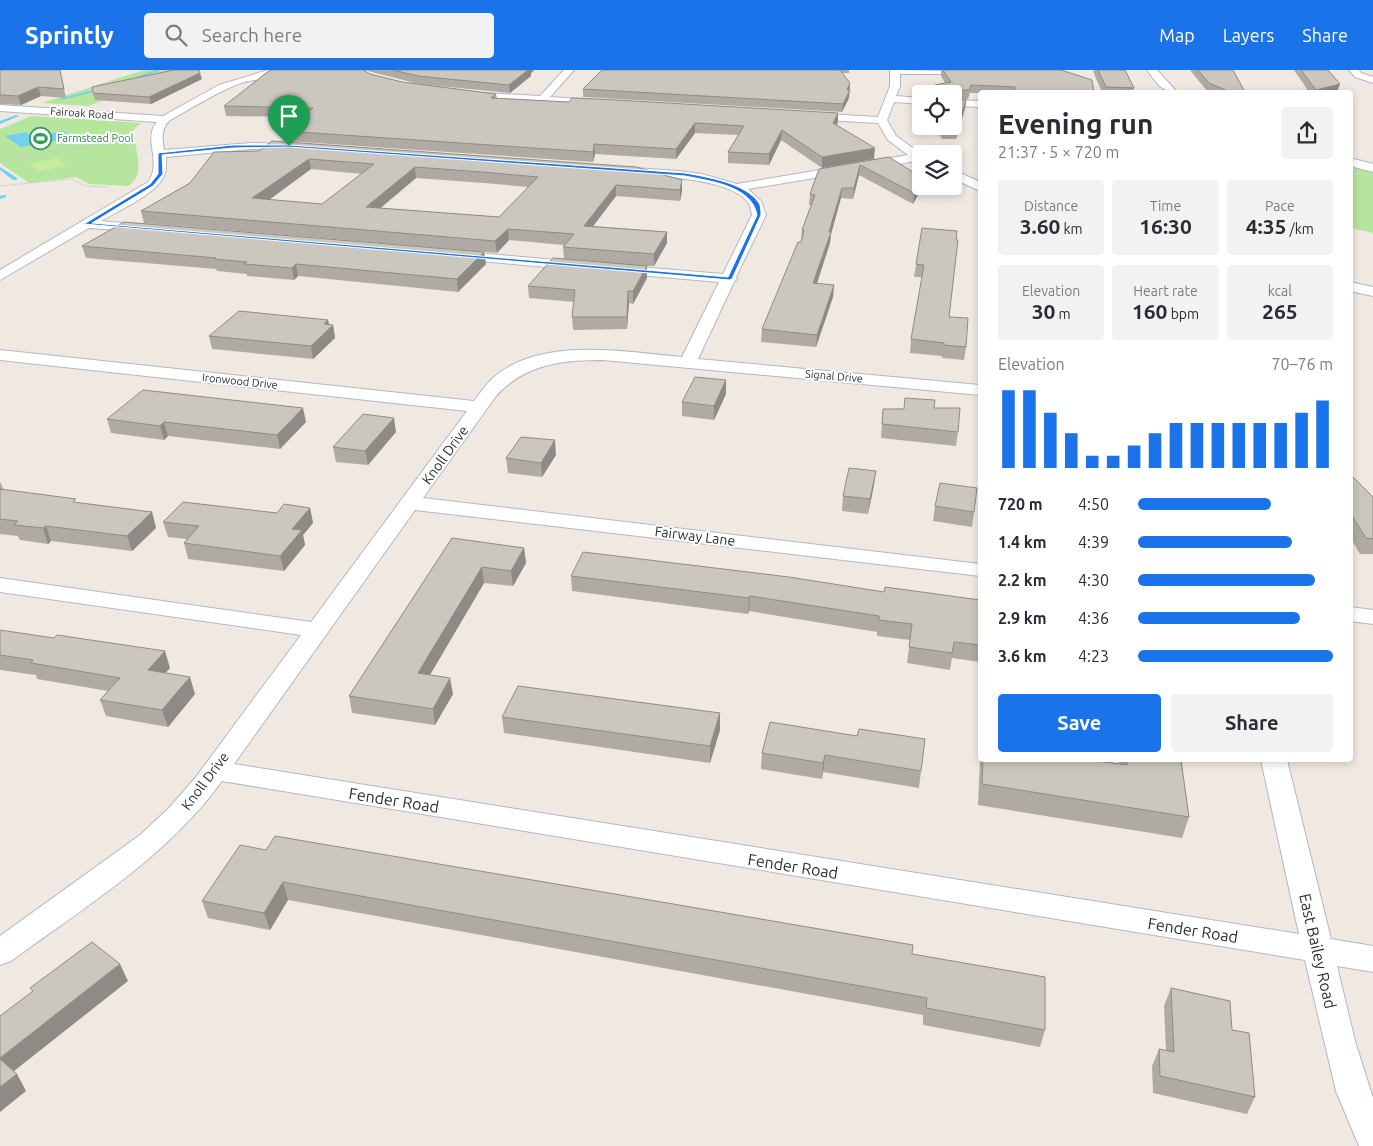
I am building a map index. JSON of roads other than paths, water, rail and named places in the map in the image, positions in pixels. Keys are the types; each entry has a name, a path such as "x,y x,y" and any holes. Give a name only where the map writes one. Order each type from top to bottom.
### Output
{"street":[{"path":"0,276 152,185 160,174 156,130 159,123 207,93 231,82 286,70"},
{"path":"542,100 569,70"},
{"path":"912,153 892,138 882,120 895,86 895,70 958,71"},
{"path":"1152,70 1161,83 1170,90"},
{"path":"1354,70 1358,75 1373,80"},
{"path":"453,94 610,104"},
{"path":"890,99 912,100"},
{"path":"962,103 978,104"},
{"name":"Fairoak Road","path":"0,108 165,119"},
{"path":"794,115 882,120"},
{"path":"159,154 251,146 309,148"},
{"path":"735,188 912,159"},
{"path":"1353,163 1373,168"},
{"path":"610,169 685,174 714,180 750,196 757,204 759,211 730,279 688,362"},
{"path":"962,176 978,175"},
{"path":"962,179 978,187"},
{"path":"87,224 159,230"},
{"path":"438,254 730,279"},
{"path":"1353,287 1373,292"},
{"name":"Ironwood Drive","path":"0,355 480,407"},
{"name":"Knoll Drive","path":"0,952 150,842 178,815 205,784 480,407 496,386 506,377 524,367 548,360 596,355 688,362"},
{"name":"Signal Drive","path":"688,362 978,390"},
{"name":"Fairway Lane","path":"410,503 978,570"},
{"path":"0,585 316,630"},
{"path":"1353,614 1373,617"},
{"name":"East Bailey Road","path":"1274,762 1317,950 1348,1074 1373,1138"},
{"name":"Fender Road","path":"214,770 1373,960"}],"water":[{"name":"Farmstead Pool","path":"63,131 76,139 59,143 55,141 21,147 5,136 26,132 33,137"}],"waterway":[{"path":"126,81 159,70"},
{"path":"61,99 104,88"},
{"path":"0,123 17,116"},
{"path":"0,168 15,179"},
{"path":"0,198 4,196"}],"place":[{"name":"Farmstead Pool","path":"41,138"}]}
